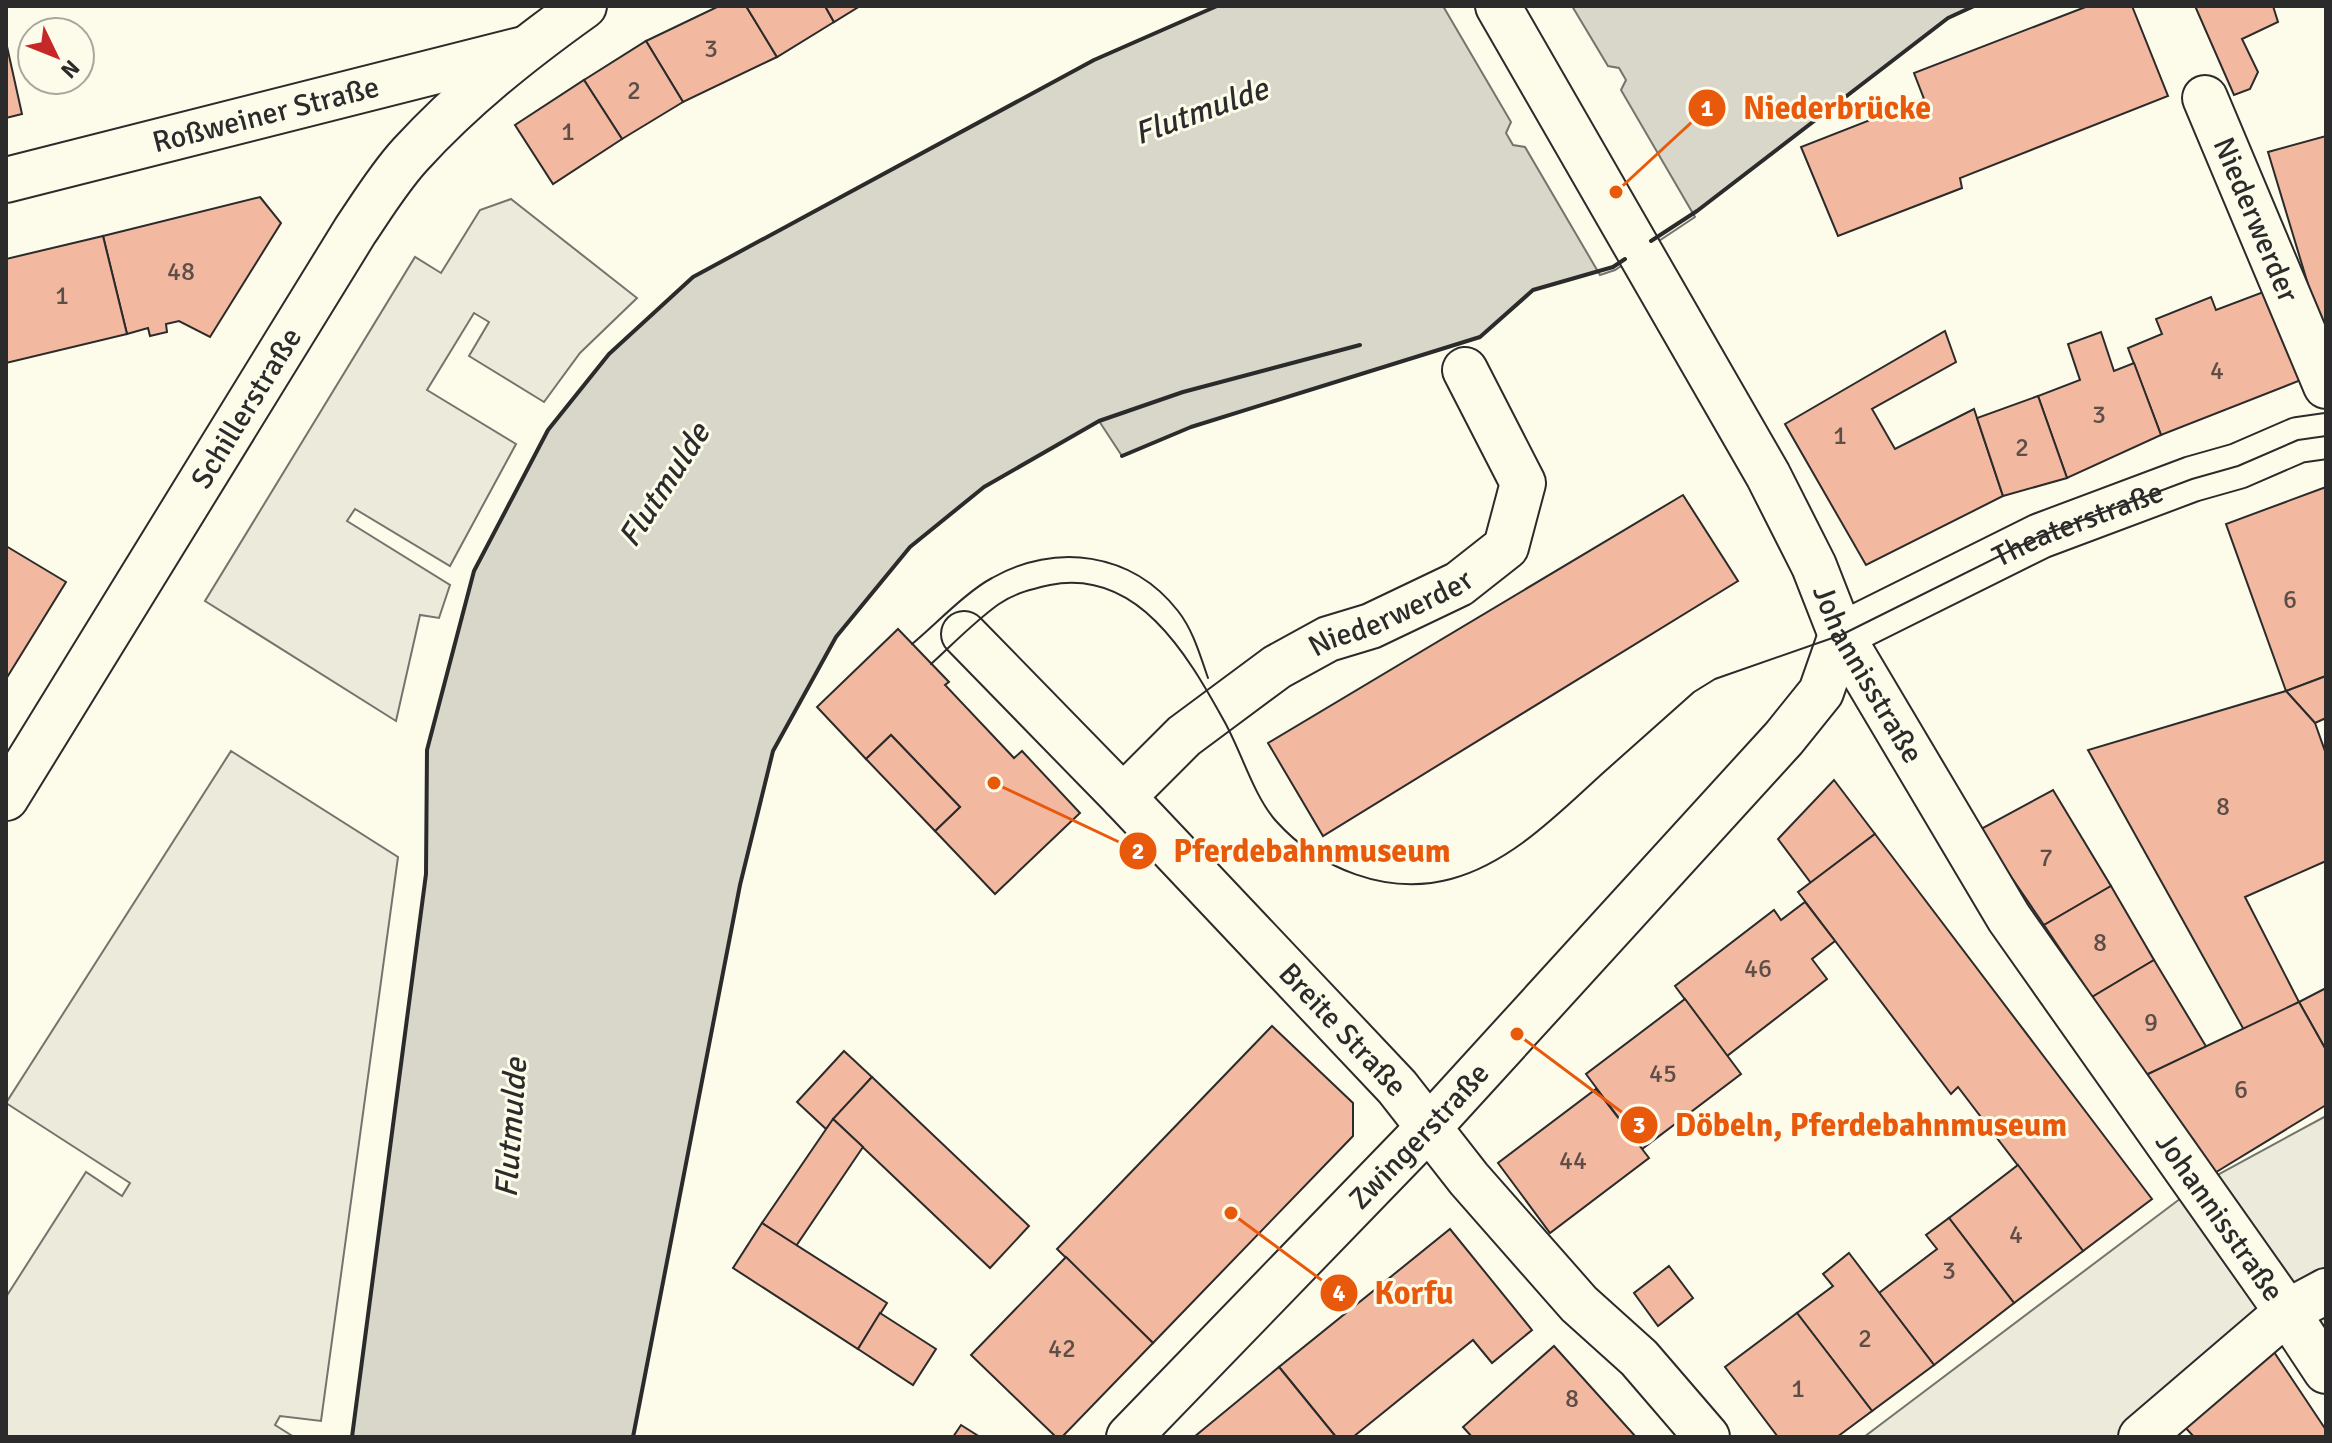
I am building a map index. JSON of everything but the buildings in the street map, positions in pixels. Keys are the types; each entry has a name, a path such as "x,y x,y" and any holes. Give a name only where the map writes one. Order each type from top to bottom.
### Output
{"street":[{"name":"Schillerstraße","path":"6,798 355,231 407,158 466,98 524,49 584,6"},
{"name":"Johannisstraße","path":"1498,6 1768,475 1814,566 1841,635 2009,918 2326,1371"},
{"name":"Roßweiner Straße","path":"6,180 524,49"},
{"name":"Niederwerder","path":"2205,98 2326,386"},
{"name":"Niederwerder","path":"1123,797 1184,736 1277,667 1328,639 1371,626 1459,584 1506,547 1523,483 1465,370"},
{"name":"Theaterstraße","path":"1841,635 2040,536 2192,479 2238,466 2298,440 2326,436"},
{"name":"Breite Straße","path":"964,634 1397,1087 1469,1179 1569,1293 1639,1358 1707,1437"},
{"name":"Zwingerstraße","path":"1129,1437 1430,1126 1784,738 1821,692 1841,635"},
{"path":"2141,1437 2287,1312 2326,1291"}],"shaded area":[{"path":"511,199 637,298 580,353 544,402 469,356 489,322 474,313 427,390 516,444 450,566 355,509 347,521 450,585 439,618 420,615 396,721 205,601 415,257 441,273 480,210"},
{"path":"231,751 398,857 321,1421 280,1416 275,1425 294,1437 6,1437 6,1297 86,1172 122,1196 130,1183 6,1103"},
{"path":"2326,1116 2326,1371 2287,1313 2141,1437 1864,1437 2197,1186"}],"water":[{"name":"Flutmulde","path":"1217,6 1974,6 1948,18 1697,211 1613,267 1533,290 1480,337 1191,427 1122,456 1099,421 984,487 910,547 836,637 773,751 740,885 633,1437 352,1437 426,874 427,750 474,572 548,430 609,354 693,277 1094,60"}],"pier":[{"path":"1443,6 1572,6 1608,66 1619,68 1626,80 1621,90 1695,217 1615,270 1600,275 1525,147 1513,145 1506,133 1511,122"}],"tram line":[{"path":"931,664 990,611 1017,594 1050,585 1081,583 1109,590 1156,621 1193,668 1230,731 1268,810 1293,838 1312,853 1356,874 1379,881 1427,883 1473,871 1514,849 1551,820 1694,692 1715,679 1841,635 2040,536 2192,479 2238,466 2298,440 2326,436"},
{"path":"912,644 992,578 1041,560 1066,557 1091,559 1116,565 1159,591 1188,626 1208,678"}],"wall":[{"path":"352,1437 426,874 427,750 474,571 548,430 609,354 693,277 1094,60 1217,6"},
{"path":"1651,241 1697,211 1948,18 1974,6"},
{"path":"1122,456 1191,427 1480,337 1533,290 1613,267 1625,259"},
{"path":"633,1437 740,885 773,751 836,637 910,547 984,487 1099,421 1183,392 1360,345"}],"place":[{"name":"Niederbrücke","path":"1616,192"},
{"name":"Pferdebahnmuseum","path":"994,783"},
{"name":"Döbeln, Pferdebahnmuseum","path":"1517,1034"},
{"name":"Korfu","path":"1231,1213"}]}
